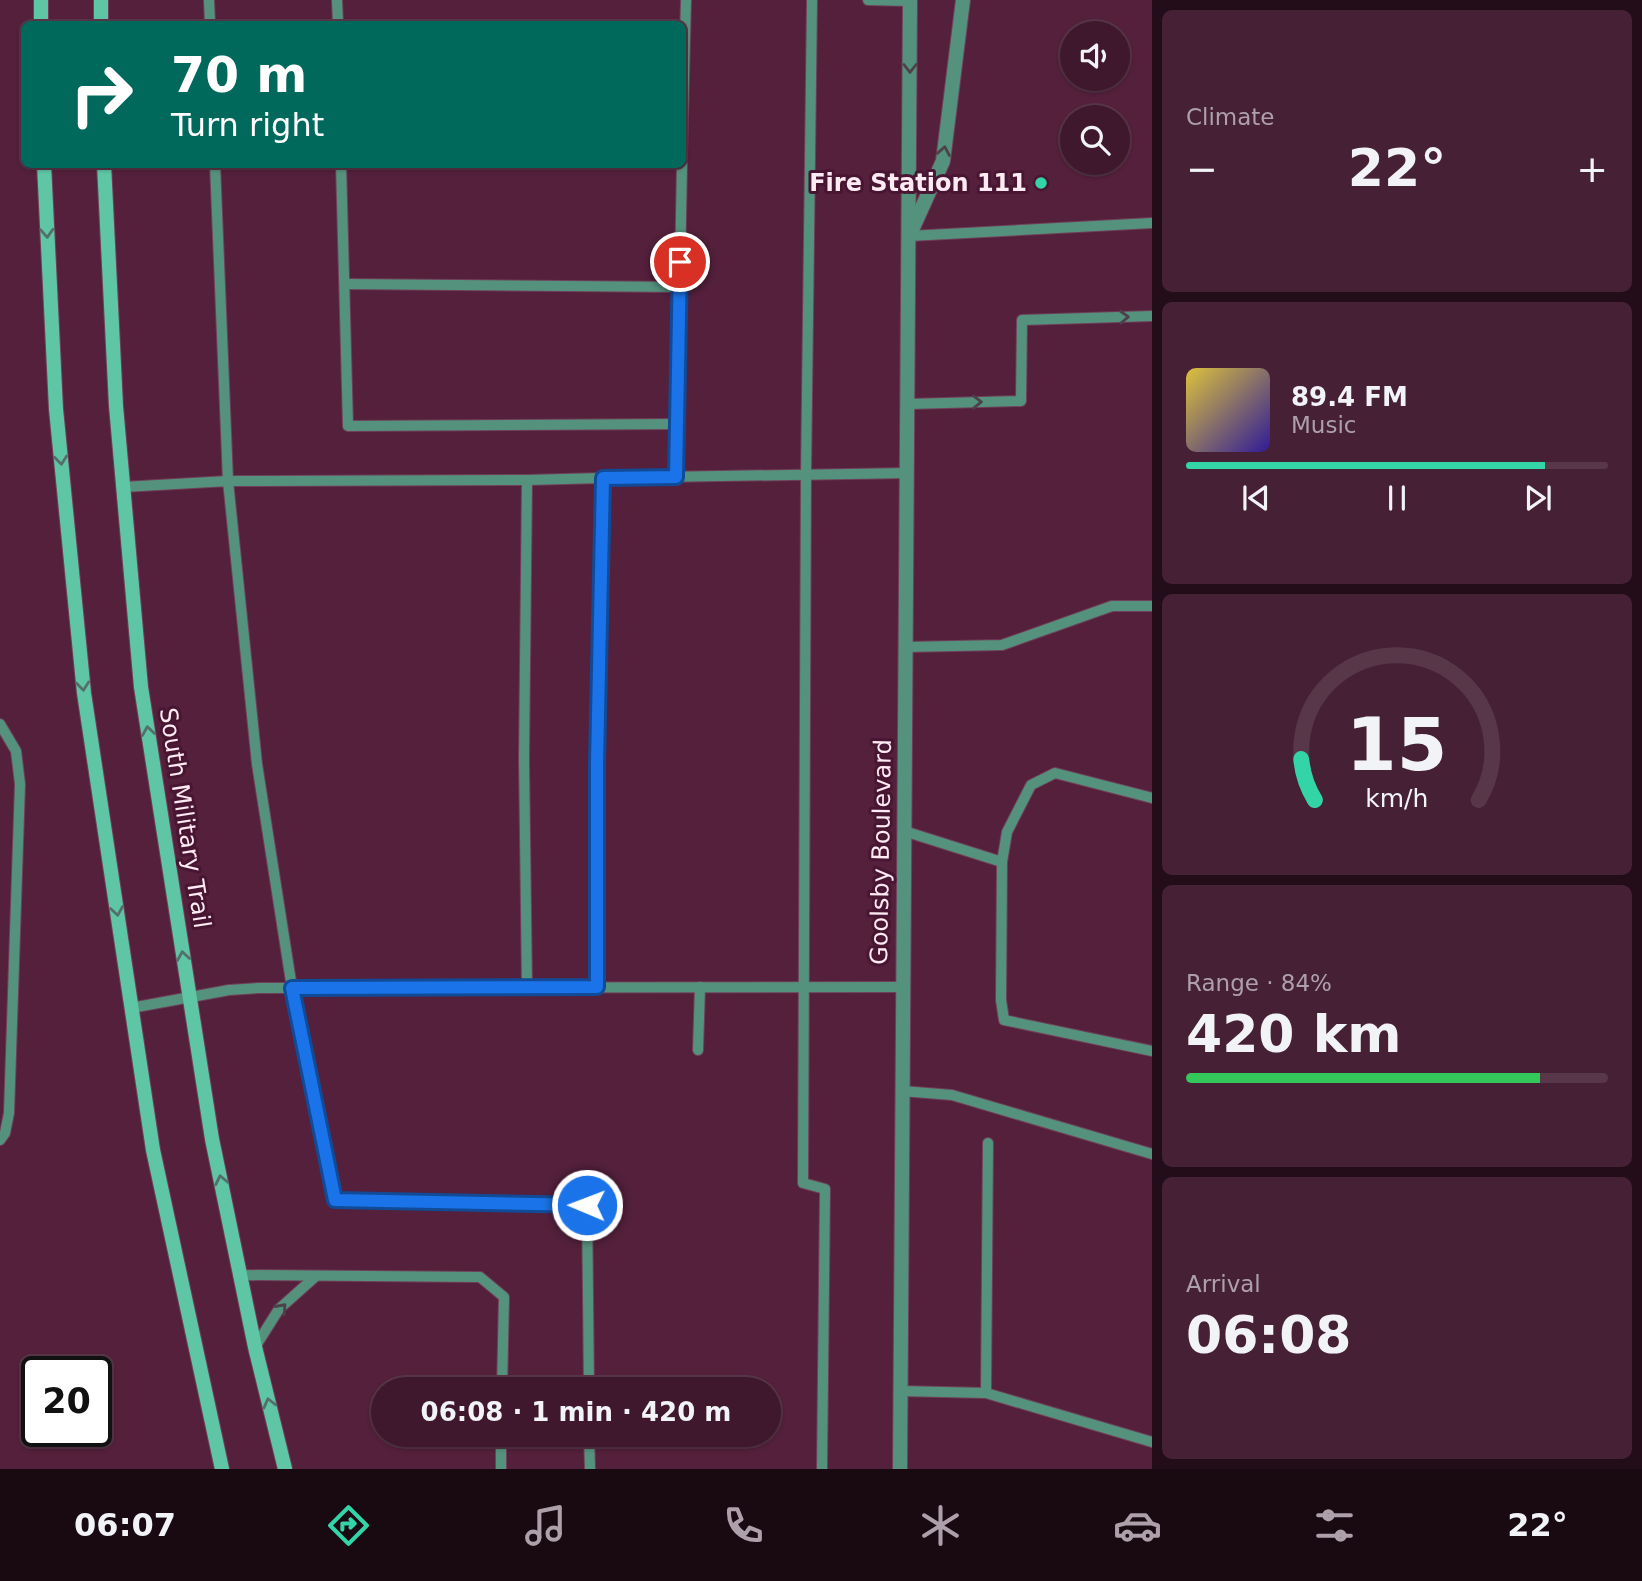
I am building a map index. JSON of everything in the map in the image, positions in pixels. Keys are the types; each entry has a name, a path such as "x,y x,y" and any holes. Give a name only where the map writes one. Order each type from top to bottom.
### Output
{"street":[{"path":"41,0 41,21"},
{"path":"101,0 101,21"},
{"name":"Goolsby Boulevard","path":"900,1469 910,0"},
{"name":"Goolsby Boulevard","path":"909,236 943,161 963,0"},
{"path":"44,168 56,409 84,693 153,1150 222,1469"},
{"name":"South Military Trail","path":"104,168 116,406 141,687 212,1139 255,1347 285,1469"}],"lane":[{"path":"209,0 210,21"},
{"path":"337,0 338,21"},
{"path":"685,21 686,0"},
{"path":"812,0 806,475 803,1183 825,1189 822,1469"},
{"path":"868,0 910,0"},
{"path":"215,168 228,481 257,764 292,988 335,1200 587,1205 589,1377"},
{"path":"341,168 348,426 677,424"},
{"path":"676,477 682,168"},
{"path":"909,236 1152,223"},
{"path":"345,284 680,287"},
{"path":"909,404 1021,401 1022,320 1152,316"},
{"path":"123,487 228,481 527,480 908,473"},
{"path":"597,987 597,764 603,478"},
{"path":"527,480 524,759 527,987"},
{"path":"906,647 1002,645 1112,606 1152,606"},
{"path":"0,724 16,751 20,783 9,1113 5,1133 0,1140"},
{"path":"1152,798 1055,773 1031,785 1007,832 1002,862 1001,1000 1004,1020 1152,1051"},
{"path":"904,831 1002,862"},
{"path":"698,1050 700,987"},
{"path":"131,1008 229,990 292,988 903,987"},
{"path":"902,1091 952,1095 1152,1154"},
{"path":"986,1393 988,1143"},
{"path":"240,1275 480,1277 504,1297 502,1377"},
{"path":"255,1347 279,1309 316,1276"},
{"path":"900,1391 986,1393 1152,1442"},
{"path":"501,1447 501,1469"},
{"path":"589,1447 590,1469"}],"place":[{"name":"Fire Station 111","path":"1041,183"}],"route":[{"path":"587,1205 335,1200 292,988 597,987 597,764 603,478 676,477 680,262"}]}
